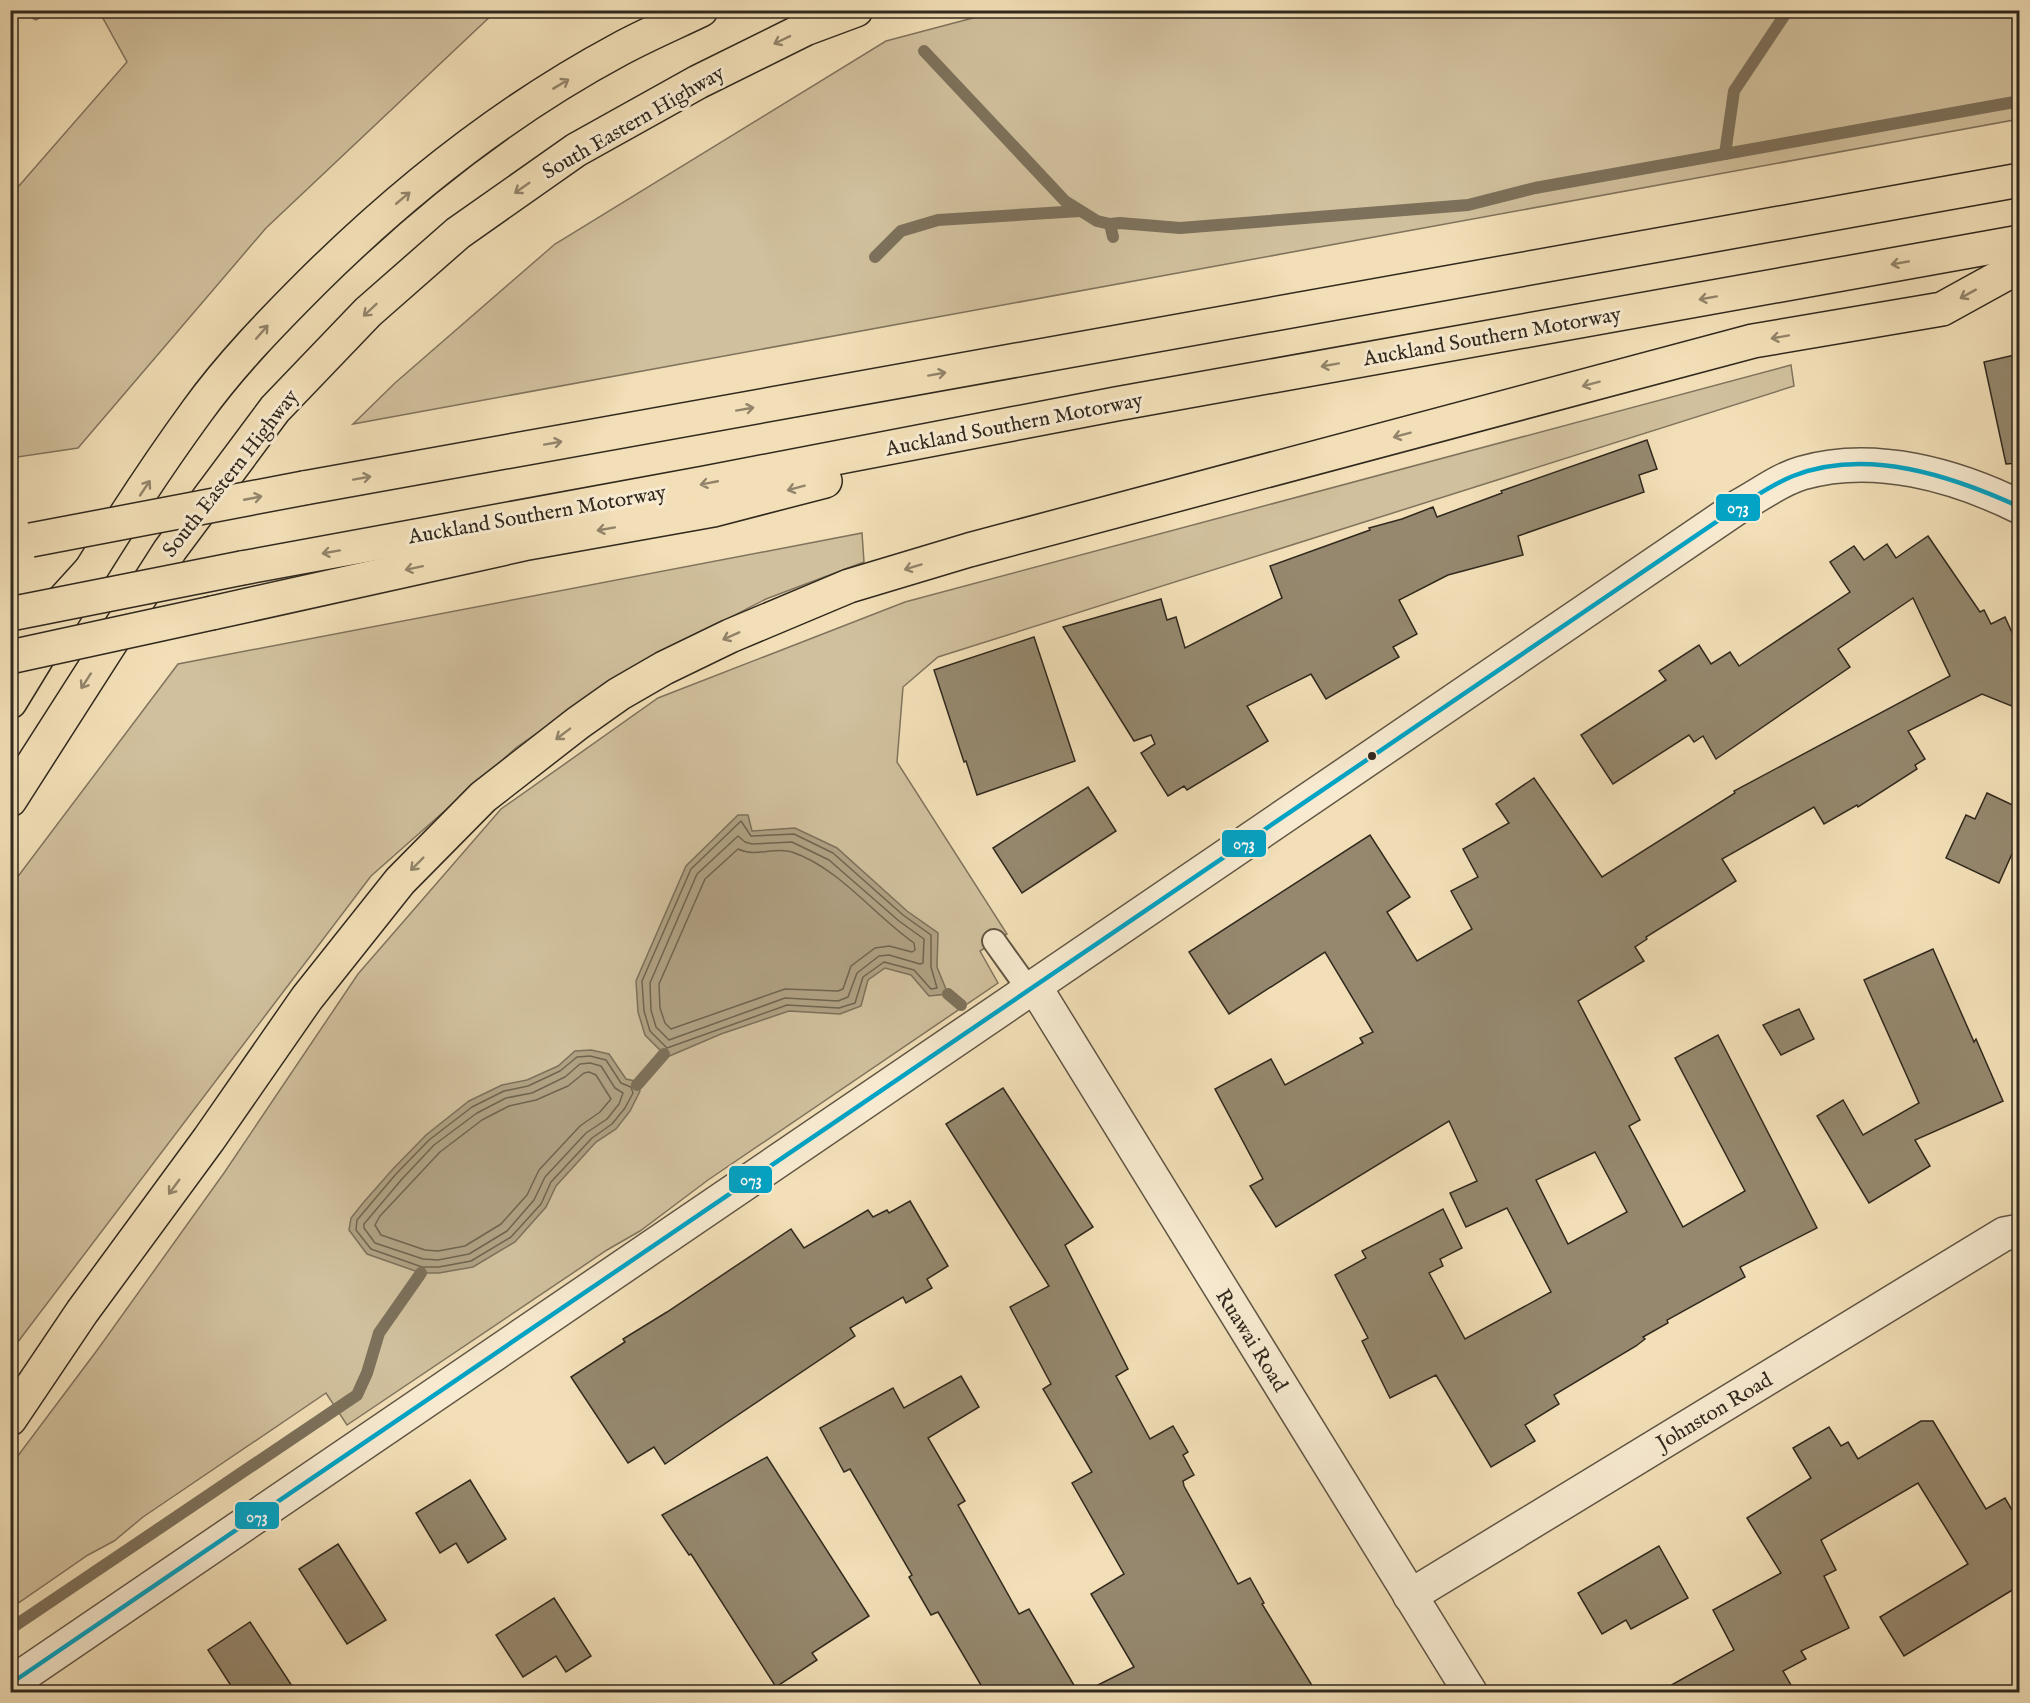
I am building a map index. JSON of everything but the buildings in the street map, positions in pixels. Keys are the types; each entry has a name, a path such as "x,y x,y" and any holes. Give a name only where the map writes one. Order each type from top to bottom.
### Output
{"main road":[{"path":"10,702 89,572 198,410 264,329 362,233 451,159 528,104 620,49 701,10"},
{"name":"South Eastern Highway","path":"10,800 177,541 275,409 368,312 458,233 576,150 698,82 805,29 856,10"},
{"path":"17,541 2019,180"},
{"name":"Auckland Southern Motorway","path":"10,614 242,568 705,483 1116,404 2019,242"},
{"path":"10,1419 82,1312 202,1149 307,998 400,881 483,797 529,759 619,694 664,668 730,636 849,586 969,550 1753,341 1942,309 2019,266"},
{"path":"10,658 528,543 713,510 1116,404"},
{"path":"10,658 89,572"},
{"path":"10,1389 82,1312"}],"street":[{"path":"10,1684 1742,505 1777,484 1802,473 1851,466 1882,466 1943,476 1986,490 2019,507"},
{"name":"Ruawai Road","path":"1032,989 1470,1692"},
{"name":"Johnston Road","path":"1410,1596 2004,1234 2019,1231"}],"lane":[{"path":"994,940 1032,989"}],"shaded area":[{"path":"1003,10 2019,11 2019,119 353,424 395,383 555,244 886,41"},
{"path":"17,11 51,11 36,20"},
{"path":"99,11 496,11 266,228 78,448 11,458 11,195 127,62"},
{"path":"1791,365 1794,386 938,657 903,687 897,762 1007,934 980,951 998,983 708,1180 640,1231 607,1250 347,1425 326,1393 143,1517 114,1541 88,1555 11,1608 11,1465 98,1349 224,1173 358,974 501,809 658,698 905,602"},
{"path":"862,533 864,562 766,599 632,668 517,747 371,876 11,1351 10,887 178,664"}],"water":[{"path":"738,815 748,815 752,831 795,828 837,848 907,911 938,933 937,967 948,994 929,996 911,975 885,968 868,980 861,1006 840,1014 789,1011 721,1034 667,1057 645,1035 638,1012 636,981 686,866"},
{"path":"591,1050 609,1054 626,1079 635,1081 640,1091 630,1111 616,1129 596,1142 556,1186 546,1207 515,1242 473,1267 439,1273 421,1273 367,1254 349,1230 351,1218 426,1135 469,1101 502,1085 527,1080 558,1066 575,1051"}],"waterway":[{"path":"1725,154 1734,91 1788,10"},
{"path":"924,51 1065,201 1097,221 1110,224 1180,228 1468,205 1535,188 2020,101"},
{"path":"875,257 901,231 938,220 1080,211"},
{"path":"1110,224 1113,237"},
{"path":"948,994 961,1005"},
{"path":"637,1085 664,1054"},
{"path":"10,1629 357,1395 367,1373 379,1333 421,1273"}],"transit line":[{"name":"073","path":"10,1684 1767,489 1793,476 1821,468 1850,464 1879,465 1938,476 2020,507"}]}
